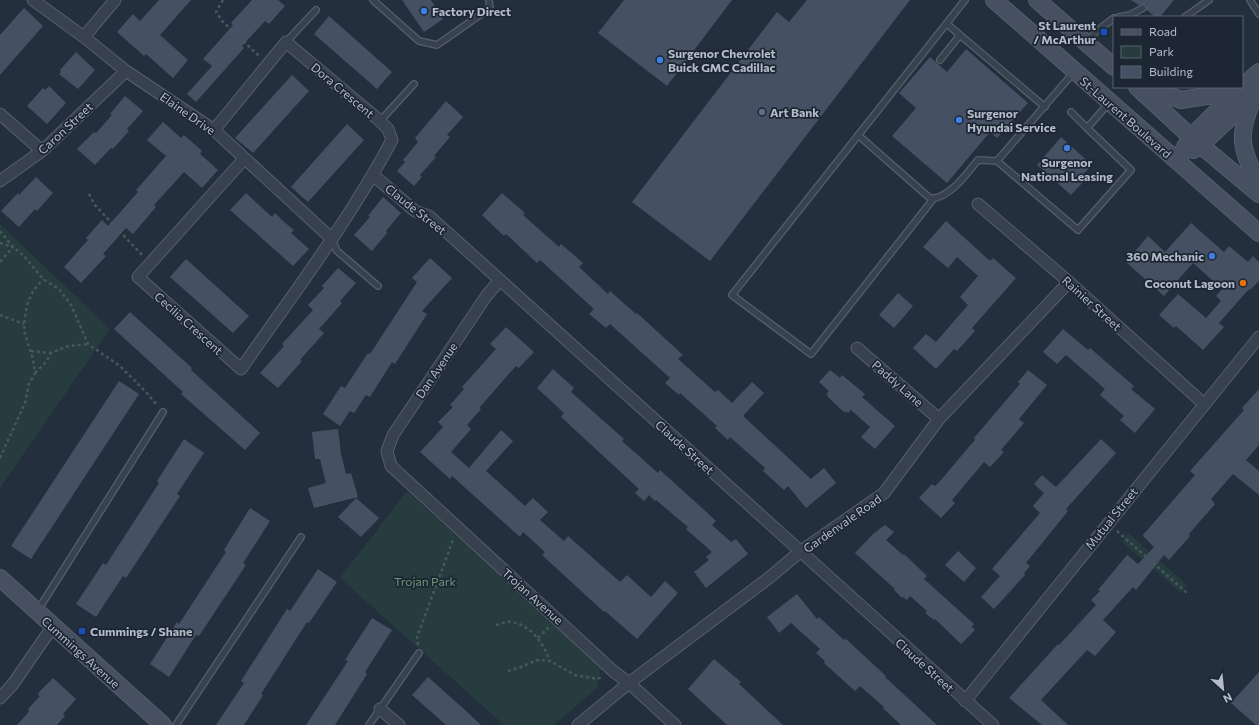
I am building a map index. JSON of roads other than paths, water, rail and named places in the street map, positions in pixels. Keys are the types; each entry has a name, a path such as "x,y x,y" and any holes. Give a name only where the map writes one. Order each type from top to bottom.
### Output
{"main road":[{"name":"St-Laurent Boulevard","path":"994,0 1259,233"},
{"path":"1037,0 1113,66"},
{"path":"1243,78 1259,71"},
{"path":"1243,86 1259,71"},
{"path":"1140,90 1181,100 1213,95 1227,88"},
{"path":"1177,161 1196,141 1227,101 1241,88"},
{"path":"1140,90 1196,141 1259,194"},
{"path":"1196,141 1257,92"},
{"path":"1257,92 1244,121 1242,139 1247,160 1259,184"},
{"name":"Cummings Avenue","path":"0,578 163,725"}],"street":[{"name":"Elaine Drive","path":"33,0 84,37 126,71 214,130 332,239"},
{"path":"84,37 115,0"},
{"path":"214,130 286,42"},
{"name":"Dora Crescent","path":"286,42 380,121 388,129 392,140 374,175 332,239"},
{"name":"Caron Street","path":"0,182 42,151 126,71"},
{"path":"0,114 42,151"},
{"name":"Cecilia Crescent","path":"244,159 138,276 241,369 332,239"},
{"name":"Claude Street","path":"374,175 415,211 429,216 993,725"},
{"name":"Rainier Street","path":"978,204 1069,282 1204,404"},
{"name":"Dan Avenue","path":"391,466 387,451 393,435 487,295 500,280"},
{"name":"Gardenvale Road","path":"578,725 629,684 770,577 801,551 884,493 939,419 1069,282"},
{"name":"Mutual Street","path":"965,701 1259,337"},
{"name":"Paddy Lane","path":"857,348 939,419"},
{"name":"Trojan Avenue","path":"391,466 613,671 675,725"},
{"path":"0,698 13,684 53,626"},
{"path":"380,709 399,725"}],"lane":[{"path":"373,0 419,41 437,45 490,8 489,0"},
{"path":"965,0 732,295 811,354 934,198 949,192 978,160 998,161 1078,230 1131,170 1071,112"},
{"path":"1186,16 1209,0"},
{"path":"1250,0 1259,14"},
{"path":"1124,16 1130,15 1143,8"},
{"path":"286,42 316,10"},
{"path":"1086,43 1097,31 1113,19"},
{"path":"947,24 1045,106"},
{"path":"940,60 960,35"},
{"path":"998,161 1074,71"},
{"path":"380,121 414,84"},
{"path":"1087,128 1110,102"},
{"path":"858,136 931,199 934,198"},
{"path":"332,239 337,251 378,286"},
{"path":"36,611 163,412"},
{"path":"176,725 302,537"},
{"path":"369,725 419,653"}],"place":[{"name":"Factory Direct","path":"424,11"},
{"name":"St Laurent / McArthur","path":"1104,32"},
{"name":"Surgenor Chevrolet Buick GMC Cadillac","path":"660,60"},
{"name":"Art Bank","path":"762,112"},
{"name":"Surgenor Hyundai Service","path":"959,120"},
{"name":"Surgenor National Leasing","path":"1067,148"},
{"name":"360 Mechanic","path":"1212,256"},
{"name":"Coconut Lagoon","path":"1243,283"},
{"name":"Cummings / Shane","path":"82,631"}],"park label":[{"name":"Trojan Park","path":"425,581"}]}
